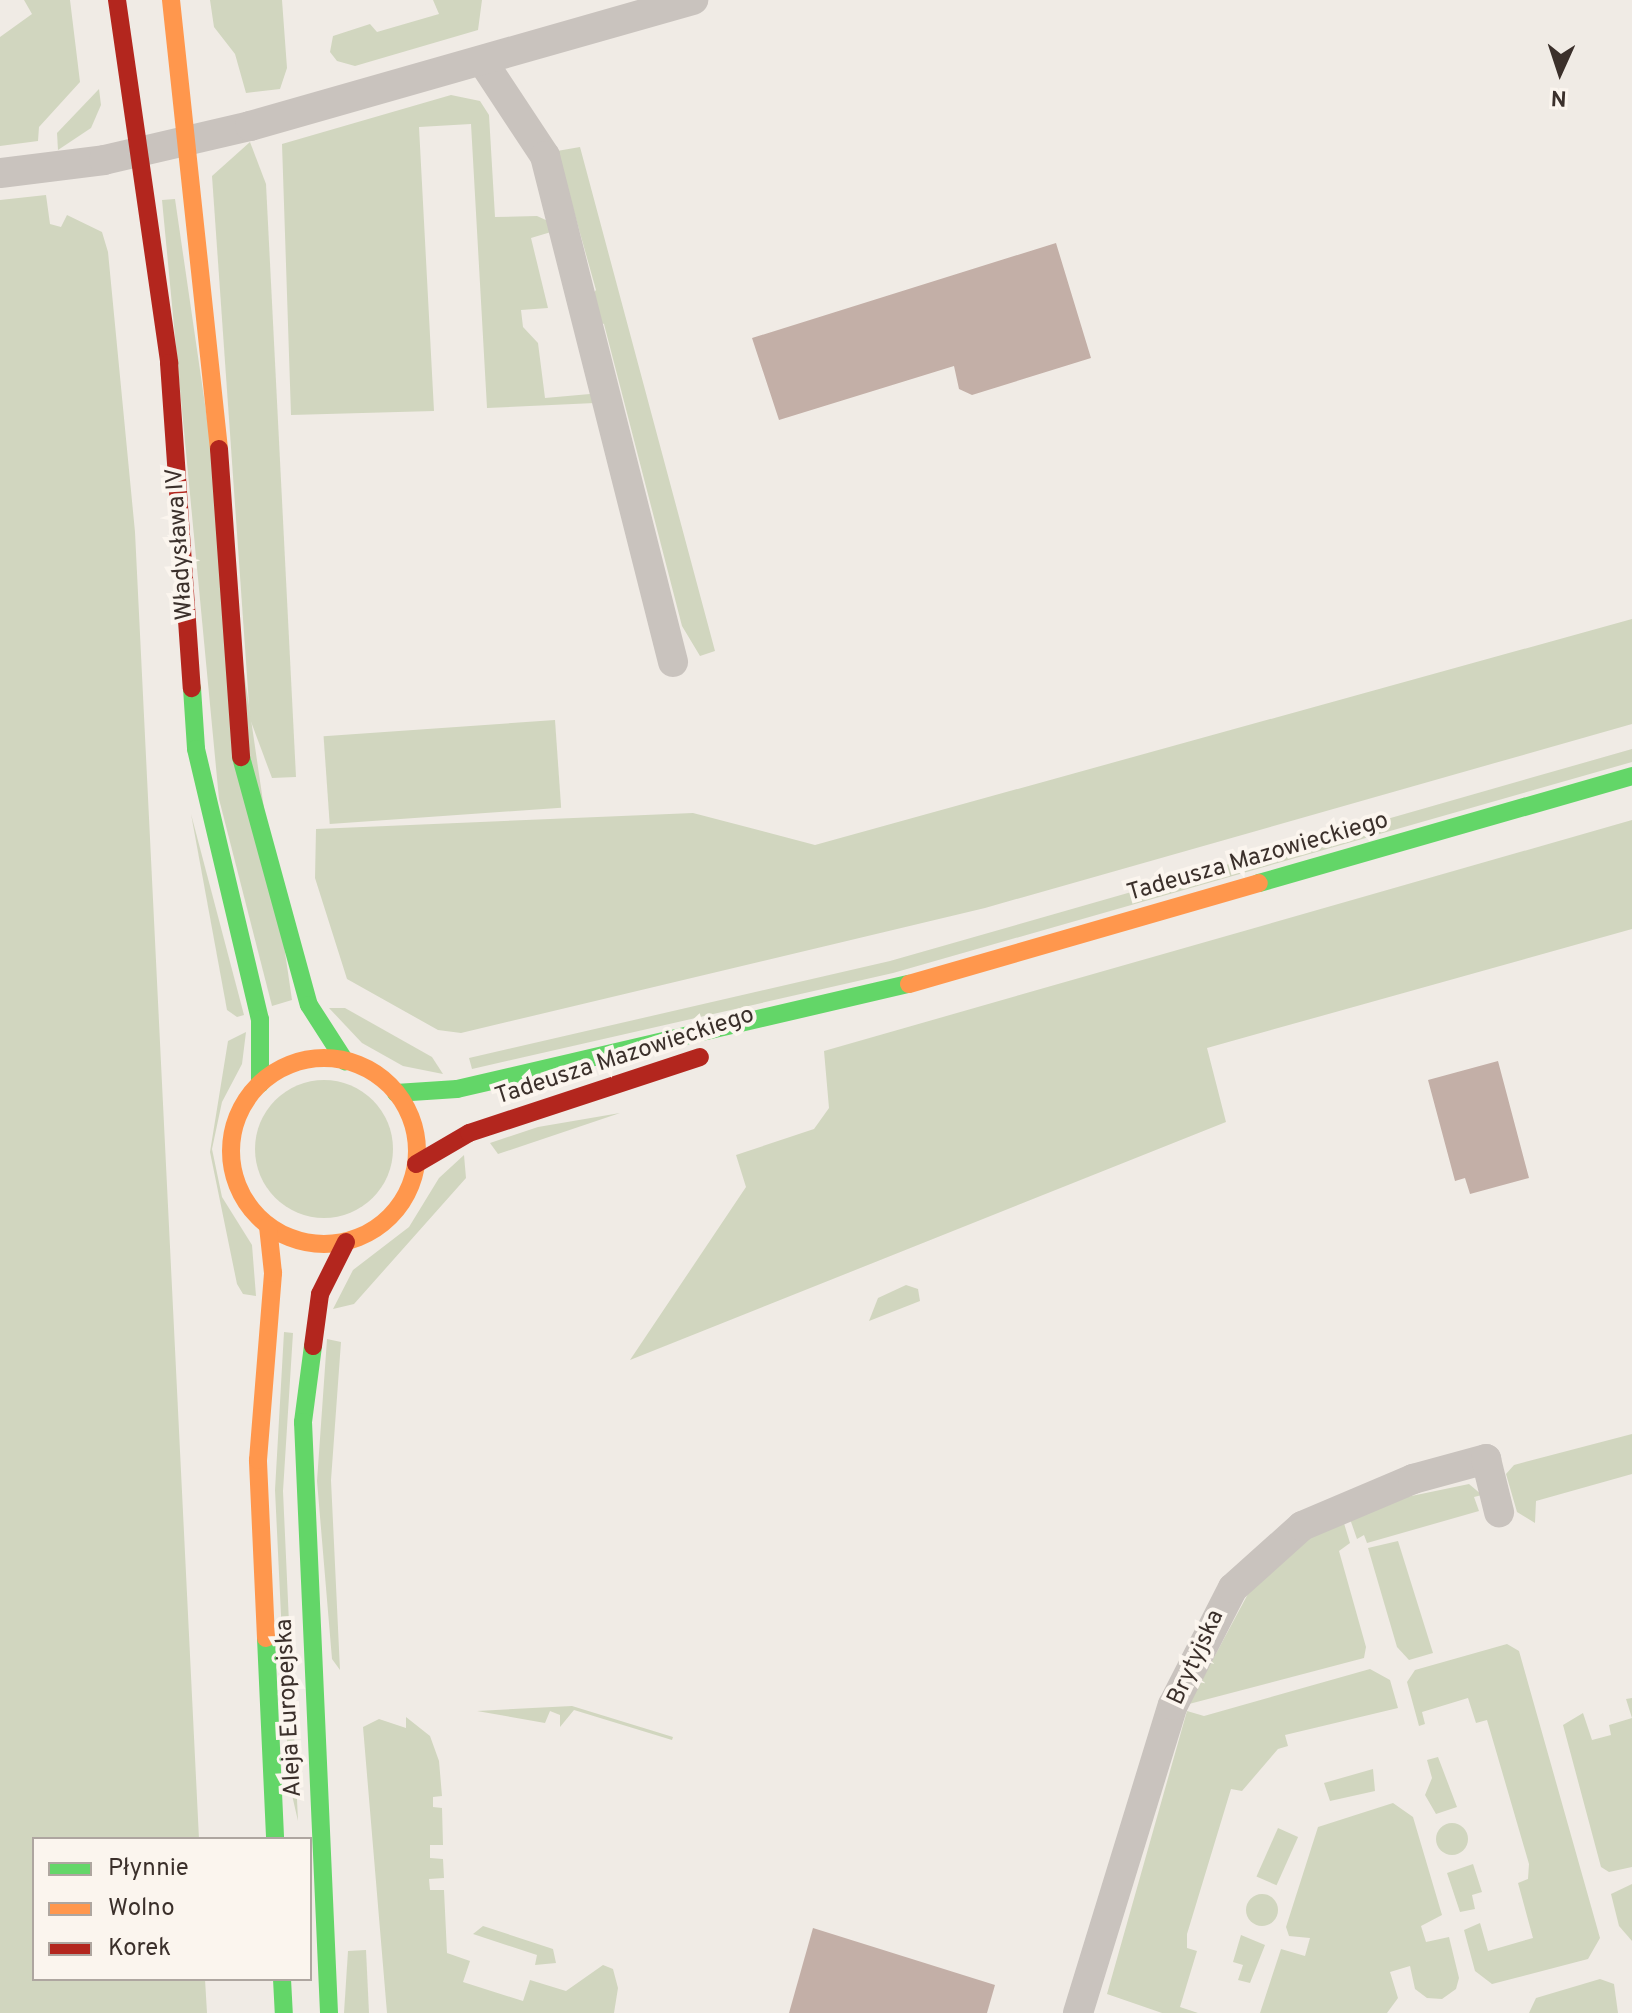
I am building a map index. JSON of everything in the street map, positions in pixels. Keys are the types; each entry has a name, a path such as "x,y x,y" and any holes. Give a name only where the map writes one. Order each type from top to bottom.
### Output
{"main road":[{"name":"Władysława IV","path":"117,0 171,383 196,749 260,1019 260,1084"},
{"name":"Władysława IV","path":"171,0 184,142 213,377 241,763 309,1005 345,1061"},
{"name":"Tadeusza Mazowieckiego","path":"396,1093 457,1089 897,987 1632,776"},
{"name":"Tadeusza Mazowieckiego","path":"416,1164 469,1133 724,1050 897,987"},
{"path":"345,1061 374,1073 396,1093 413,1127 416,1164 393,1214 346,1242 305,1242 268,1226 239,1191 231,1157 239,1112 260,1084 300,1062 345,1061"},
{"name":"Aleja Europejska","path":"268,1226 273,1273 266,1327 258,1492 275,1837"},
{"name":"Aleja Europejska","path":"329,2013 302,1448 314,1319 346,1242"},
{"path":"282,1981 284,2013"}],"street":[{"path":"0,173 139,153 184,142 483,62 693,0"},
{"path":"483,62 545,156 673,662"},
{"name":"Brytyjska","path":"1078,2013 1173,1705 1233,1588 1302,1526 1413,1479 1486,1459 1499,1512"}],"green space":[{"path":"24,0 70,0 80,82 39,127 38,141 0,146 0,37 32,14"},
{"path":"210,0 282,0 287,68 280,89 246,93 235,54 214,27"},
{"path":"433,0 482,0 478,30 355,66 337,61 330,52 333,36 370,24 377,32 439,14"},
{"path":"99,89 101,105 91,128 58,150 57,133"},
{"path":"451,95 480,101 489,115 495,217 537,216 548,221 551,232 531,238 548,308 521,310 523,327 538,343 545,398 590,394 595,403 487,408 471,124 419,127 434,411 291,415 282,144"},
{"path":"250,142 266,184 296,777 272,778 250,719 212,176"},
{"path":"580,147 715,651 700,656 682,626 604,324 596,321 590,297 596,290 557,151"},
{"path":"46,195 50,224 61,227 67,215 102,232 108,252 135,532 199,1837 32,1837 32,1981 205,1981 207,2013 0,2013 0,200"},
{"path":"175,199 292,1000 272,1006 219,799 162,200"},
{"path":"1632,619 1632,724 985,908 461,1033 438,1030 347,979 315,878 316,829 693,813 815,845"},
{"path":"555,720 561,808 330,824 324,736"},
{"path":"1632,749 1632,762 893,973 472,1069 469,1058 890,961"},
{"path":"191,814 244,1015 237,1017 227,1010"},
{"path":"1632,820 1632,929 1207,1048 1226,1122 630,1360 746,1187 736,1155 814,1129 829,1108 824,1051"},
{"path":"329,1008 345,1008 432,1057 443,1074 403,1066 362,1043"},
{"path":"246,1032 242,1064 222,1102 212,1149 222,1197 252,1245 256,1296 243,1294 237,1284 210,1152 228,1041"},
{"path":"324,1080 351,1085 373,1100 388,1122 393,1149 388,1176 373,1198 351,1213 324,1218 297,1213 275,1198 260,1176 255,1149 260,1122 275,1100 297,1085"},
{"path":"620,1113 498,1154 490,1143 538,1127"},
{"path":"464,1155 466,1178 354,1304 333,1309 353,1270 409,1227 439,1178"},
{"path":"906,1285 918,1289 920,1301 869,1321 878,1298"},
{"path":"284,1332 293,1333 283,1491 298,1821 289,1782 275,1490"},
{"path":"327,1339 341,1342 331,1480 340,1670 332,1659 317,1481"},
{"path":"1632,1434 1632,1474 1536,1501 1535,1523 1517,1512 1506,1474 1514,1465"},
{"path":"1469,1484 1482,1495 1474,1497 1479,1511 1367,1543 1364,1535 1357,1539 1350,1519 1397,1499"},
{"path":"1343,1520 1350,1543 1339,1551 1366,1647 1364,1658 1189,1704 1249,1592 1305,1541"},
{"path":"1398,1541 1433,1653 1409,1660 1397,1647 1368,1548"},
{"path":"1507,1644 1519,1651 1600,1938 1588,1959 1492,1984 1475,1971 1464,1930 1480,1923 1488,1951 1533,1938 1518,1883 1528,1879 1529,1864 1487,1720 1476,1723 1468,1698 1422,1712 1425,1724 1419,1726 1407,1682 1415,1670"},
{"path":"1370,1669 1390,1680 1398,1708 1285,1735 1288,1746 1278,1749 1242,1791 1231,1789 1187,1934 1187,1948 1197,1951 1180,2007 1198,2013 1162,2013 1107,1994 1187,1711 1204,1716"},
{"path":"1632,1698 1632,1718 1626,1699"},
{"path":"572,1706 673,1737 672,1740 574,1710 560,1727 560,1715 550,1711 545,1723 477,1711"},
{"path":"1583,1713 1592,1740 1611,1735 1609,1725 1632,1718 1632,1867 1609,1872 1601,1867 1563,1725"},
{"path":"406,1717 430,1736 439,1761 442,1796 433,1797 433,1807 442,1808 443,1845 430,1845 430,1858 443,1859 444,1878 429,1879 430,1890 444,1890 447,1953 470,1961 463,1982 523,2001 530,1980 566,1991 603,1965 613,1969 618,1988 614,2013 387,2013 363,1727 379,1719 406,1728"},
{"path":"1438,1757 1457,1807 1436,1814 1425,1795 1432,1778 1427,1760"},
{"path":"1373,1769 1375,1791 1330,1801 1324,1783"},
{"path":"1393,1803 1413,1817 1442,1915 1421,1926 1426,1942 1449,1937 1459,1978 1456,1989 1442,1999 1427,1998 1415,1989 1410,1966 1390,1972 1398,1998 1387,2013 1260,2013 1281,1949 1305,1956 1310,1938 1289,1936 1286,1927 1318,1827"},
{"path":"1452,1823 1463,1828 1468,1839 1463,1850 1452,1855 1441,1850 1436,1839 1441,1828"},
{"path":"1278,1828 1298,1837 1277,1885 1256,1876"},
{"path":"1473,1864 1482,1892 1472,1895 1475,1909 1460,1912 1447,1873"},
{"path":"1632,1884 1632,1941 1619,1926 1611,1894"},
{"path":"1262,1894 1273,1899 1278,1910 1273,1921 1262,1926 1251,1921 1246,1910 1251,1899"},
{"path":"483,1926 553,1949 556,1963 535,1965 537,1955 473,1934"},
{"path":"1241,1935 1265,1945 1250,1983 1238,1980 1243,1965 1233,1962"},
{"path":"366,1950 369,2013 344,2013 348,1951"},
{"path":"1600,1979 1614,1984 1618,2013 1529,2013 1536,1998"}],"building":[{"path":"1056,243 1091,358 972,395 959,389 954,366 779,420 752,338"},
{"path":"1498,1061 1529,1178 1470,1194 1465,1178 1455,1181 1428,1080"},
{"path":"813,1928 995,1985 987,2013 789,2013"}],"traffic: fast":[{"path":"192,688 196,749 260,1019 260,1084"},
{"path":"241,757 309,1005 345,1061"},
{"path":"1259,883 1632,776"},
{"path":"396,1093 457,1089 909,984"},
{"path":"313,1346 303,1422 329,2013"},
{"path":"266,1638 275,1837"},
{"path":"282,1981 284,2013"}],"traffic: slow":[{"path":"171,0 219,449"},
{"path":"909,984 1259,883"},
{"path":"324,1058 360,1065 390,1085 410,1115 417,1151 410,1187 390,1217 360,1237 324,1244 288,1237 258,1217 238,1187 231,1151 238,1115 258,1085 288,1065 324,1058"},
{"path":"266,1638 258,1460 273,1273 268,1226"}],"traffic: jam":[{"path":"117,0 169,363 192,688"},
{"path":"219,449 241,757"},
{"path":"416,1164 469,1133 700,1057"},
{"path":"313,1346 320,1294 346,1242"}]}
